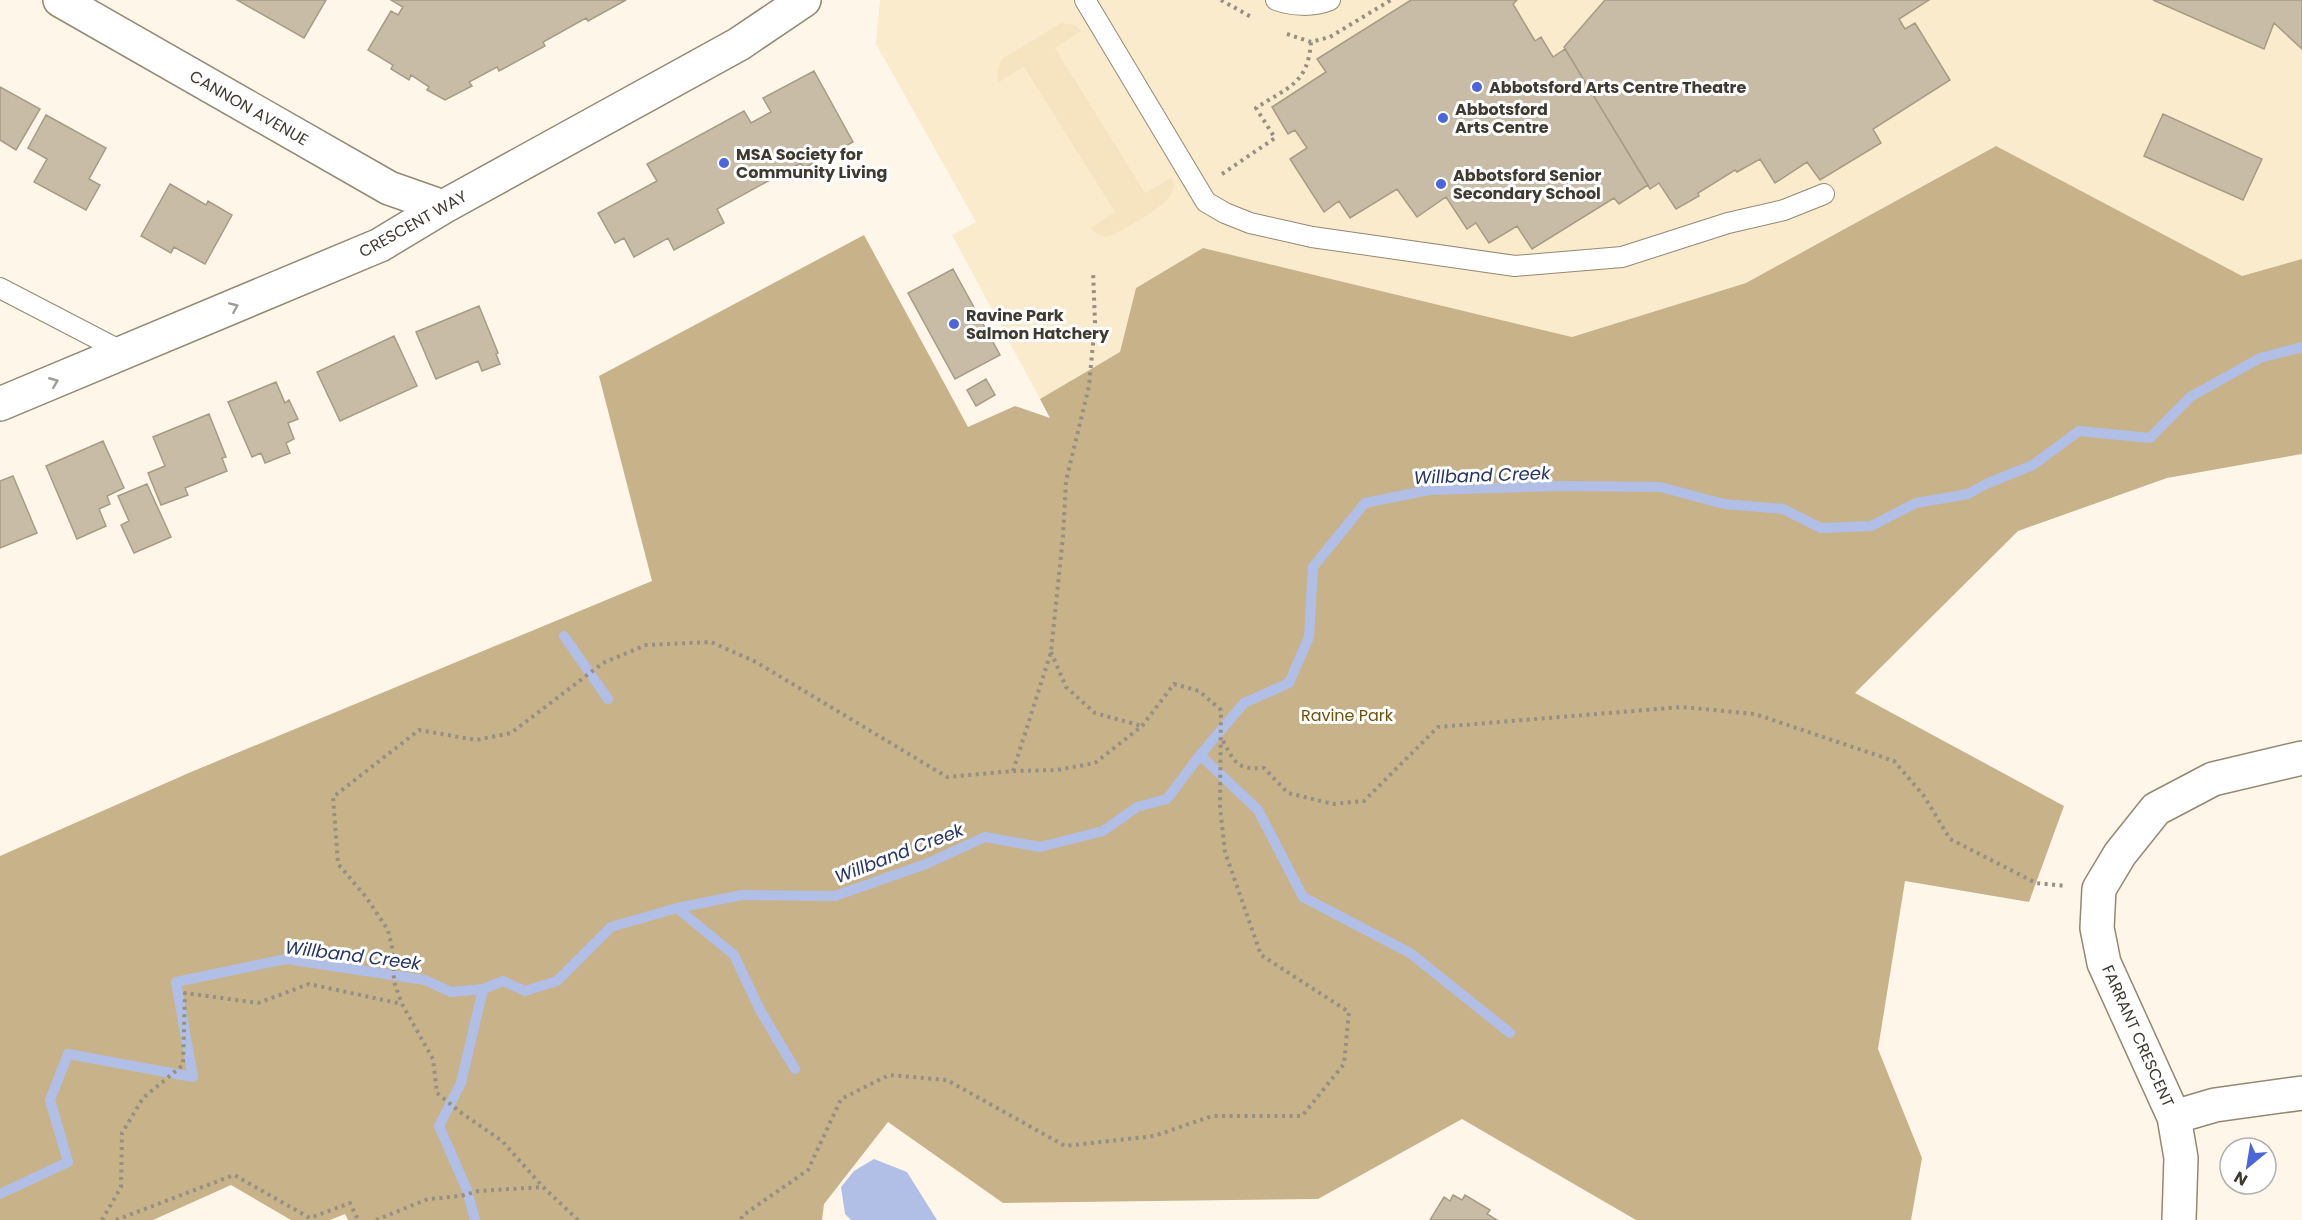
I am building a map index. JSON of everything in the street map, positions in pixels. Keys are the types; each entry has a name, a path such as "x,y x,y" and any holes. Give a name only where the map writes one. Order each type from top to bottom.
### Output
{"street":[{"name":"CANNON AVENUE","path":"60,0 389,188 443,207"},
{"name":"CRESCENT WAY","path":"0,404 380,245 443,207 739,44 804,0"},
{"name":"FARRANT CRESCENT","path":"2180,1220 2181,1158 2174,1117 2104,963 2097,928 2099,890 2120,854 2156,809 2213,779 2302,758"},
{"path":"2174,1117 2215,1105 2302,1093"}],"lane":[{"path":"1085,0 1206,202 1250,223 1312,237 1515,266 1622,257 1728,223 1784,210 1824,194"},
{"path":"1276,0 1288,4 1320,4 1330,0"},
{"path":"0,288 125,353"}],"path":[{"path":"1199,189 1275,138 1256,108 1301,78 1310,61 1311,42"},
{"path":"1013,771 1051,652 1063,536 1066,480 1089,386 1095,323 1093,271"},
{"path":"578,1220 543,1188 502,1141 437,1093 433,1059 402,1004 394,982 393,951 388,930 366,897 338,864 333,797 419,730 476,740 512,733 603,663 646,645 711,642 756,662 947,777 1057,770 1095,763 1142,726 1174,684 1199,691 1221,710 1220,807 1225,852 1261,955 1349,1012 1344,1064 1302,1116 1212,1116 1154,1136 1065,1146 947,1080 889,1076 841,1099 808,1170 742,1216 741,1220"},
{"path":"1051,652 1066,687 1095,713 1142,726"},
{"path":"1222,740 1235,763 1247,769 1264,768 1288,793 1333,804 1364,801 1438,727 1682,707 1755,714 1894,761 1924,796 1950,839 2036,883 2099,890"},
{"path":"102,1220 121,1186 122,1133 143,1098 183,1065 185,993 258,1003 309,984 402,1004"},
{"path":"116,1220 234,1175 310,1218 350,1203 358,1220"},
{"path":"376,1220 428,1199 461,1196 478,1191 543,1188"}],"shaded area":[{"name":"Abbotsford Senior Secondary School","path":"880,0 2302,0 2302,259 2243,277 1995,146 1746,283 1572,337 1203,248 1136,288 1120,352 1040,399 952,235 976,222 876,44"},
{"path":"1061,23 1076,25 1081,31 1055,48 1145,193 1172,177 1174,187 1164,203 1109,236 1101,236 1091,228 1115,212 1024,67 999,82 998,79 1002,59"}],"green space":[{"name":"Ravine Park","path":"1996,146 2242,276 2302,259 2302,454 2167,478 2018,531 1855,693 2064,806 2029,902 1905,881 1878,1049 1922,1158 1911,1220 1636,1220 1462,1119 1318,1199 1003,1203 888,1122 824,1204 822,1220 348,1220 345,1214 330,1220 291,1220 231,1185 153,1220 0,1220 0,856 191,772 652,581 599,376 864,235 968,427 1015,406 1050,418 1040,399 1120,352 1136,288 1203,248 1572,337 1746,283"}],"water":[{"path":"874,1159 907,1172 937,1220 851,1220 845,1214 841,1187 854,1171"}],"building":[{"path":"237,0 326,0 304,38"},
{"path":"391,0 626,0 588,21 586,18 543,42 545,46 499,71 497,67 469,82 472,86 445,100 427,90 429,87 411,75 409,80 391,69 393,65 368,50 391,11 398,15 403,7"},
{"name":"Abbotsford Arts Centre","path":"1411,0 1517,0 1513,4 1535,41 1541,37 1553,57 1565,49 1648,185 1619,204 1614,198 1532,249 1517,226 1489,243 1476,223 1467,229 1446,197 1417,217 1397,189 1350,218 1339,201 1324,212 1290,159 1307,148 1295,130 1288,134 1272,107 1326,72 1317,59"},
{"name":"Abbotsford Senior Secondary School","path":"1605,0 1929,0 1899,19 1905,29 1915,23 1950,80 1873,129 1881,143 1820,180 1807,162 1775,183 1760,159 1737,172 1735,170 1698,193 1699,196 1676,209 1659,183 1650,189 1564,47"},
{"path":"2153,0 2302,0 2302,49 2274,23 2264,49"},
{"name":"MSA Society for Community Living","path":"814,71 853,142 804,168 801,163 717,209 724,223 674,250 668,238 634,257 624,238 615,243 598,213 657,181 647,164 744,111 751,123 771,112 763,98"},
{"path":"0,87 40,109 16,150 0,140"},
{"path":"2163,114 2262,159 2243,200 2144,156"},
{"path":"46,115 106,148 89,179 100,185 86,210 34,182 47,159 28,148"},
{"path":"170,184 206,205 208,201 232,215 205,264 174,247 171,253 141,236"},
{"name":"Ravine Park Salmon Hatchery","path":"953,269 1000,355 955,379 908,293"},
{"path":"479,306 498,353 496,354 500,364 482,371 478,361 436,379 416,332"},
{"path":"394,336 417,386 340,421 317,372"},
{"path":"986,379 995,395 976,406 967,390"},
{"path":"276,382 285,403 289,400 298,419 288,423 294,439 286,443 290,453 265,463 261,453 252,457 228,402"},
{"path":"209,414 226,457 222,458 227,471 185,488 188,495 161,505 148,473 165,466 153,437"},
{"path":"103,441 124,488 107,496 110,504 99,509 106,526 77,539 46,466"},
{"path":"13,476 37,533 0,548 0,481"},
{"path":"147,484 171,537 134,553 121,525 129,521 118,496"},
{"path":"1453,1195 1462,1200 1465,1195 1490,1210 1487,1214 1497,1220 1430,1220 1444,1197 1450,1201"}],"waterway":[{"name":"Willband Creek","path":"0,1194 68,1162 50,1100 68,1054 193,1077 176,982 286,959 425,980 451,992 483,989 503,981 525,991 557,981 611,927 677,908 742,895 835,896 926,864 985,837 1040,847 1103,831 1137,807 1167,799 1244,703 1289,683 1309,637 1313,567 1365,503 1429,490 1560,486 1660,487 1724,504 1783,509 1821,528 1871,526 1916,503 1968,494 2033,465 2079,431 2150,438 2190,397 2260,358 2302,347"},
{"path":"564,636 608,699"},
{"path":"1200,755 1258,810 1303,897 1410,953 1510,1033"},
{"path":"677,908 734,955 760,1010 795,1069"},
{"path":"475,1220 467,1190 439,1126 461,1083 483,989"}],"place":[{"name":"Abbotsford Arts Centre Theatre","path":"1477,87"},
{"name":"Abbotsford Arts Centre","path":"1443,118"},
{"name":"MSA Society for Community Living","path":"724,163"},
{"name":"Abbotsford Senior Secondary School","path":"1441,184"},
{"name":"Ravine Park Salmon Hatchery","path":"954,324"}]}
